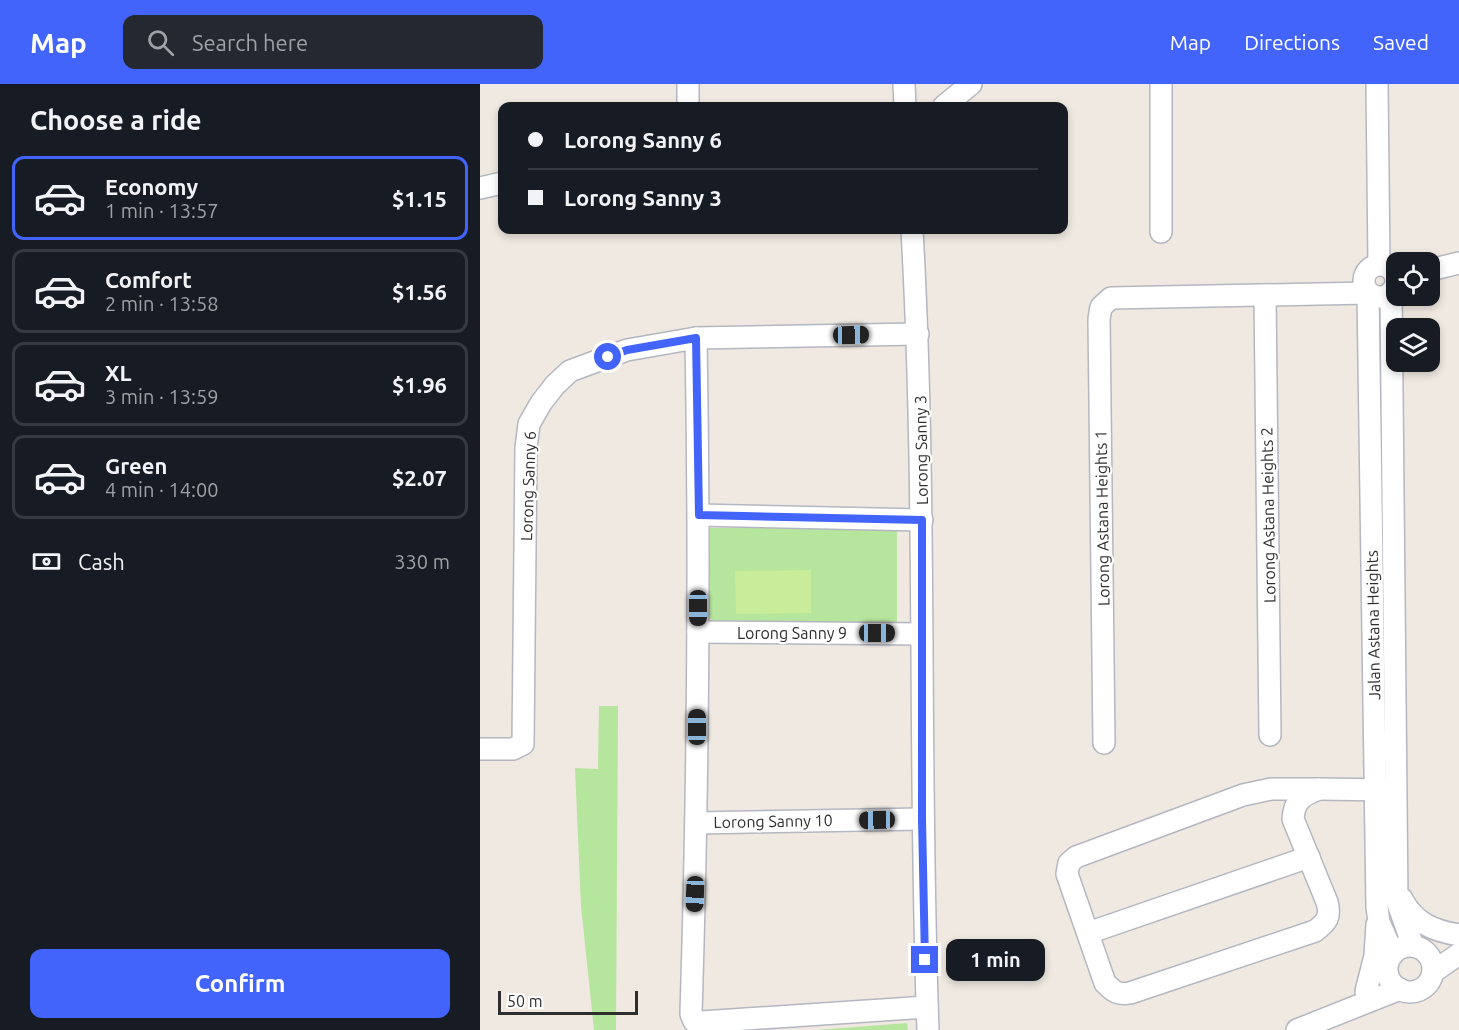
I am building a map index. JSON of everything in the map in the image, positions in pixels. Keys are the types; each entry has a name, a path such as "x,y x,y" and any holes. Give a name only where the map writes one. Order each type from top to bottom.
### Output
{"street":[{"path":"688,84 688,102"},
{"path":"904,84 905,102"},
{"path":"949,102 971,84"},
{"path":"1161,84 1161,232"},
{"path":"1377,84 1379,264"},
{"path":"480,188 498,184"},
{"name":"Lorong Sanny 3","path":"912,234 918,334 922,520 922,819 928,1030"},
{"path":"1440,268 1459,263"},
{"path":"1368,293 1364,284 1365,273 1379,264 1386,266"},
{"path":"1265,295 1368,293 1379,297 1386,291"},
{"name":"Jalan Astana Heights","path":"1368,293 1385,790 1399,912 1418,948"},
{"name":"Lorong Astana Heights 1","path":"1104,743 1099,319 1101,307 1111,298 1265,295"},
{"name":"Lorong Astana Heights 2","path":"1265,295 1270,735"},
{"name":"Jalan Astana Heights","path":"1390,963 1377,907 1385,790 1395,306"},
{"name":"Lorong Sanny 6","path":"480,749 513,749 523,744 526,448 529,424 541,403 570,370 627,350 696,338 918,334"},
{"path":"696,338 699,515 697,823 691,1014 694,1021 701,1023 927,1006"},
{"path":"699,515 922,520"},
{"name":"Lorong Sanny 9","path":"698,632 921,634"},
{"path":"1293,819 1294,807 1298,802 1305,794 1319,789"},
{"path":"1265,790 1278,798 1293,819 1330,913 1326,923 1315,931 1131,993 1114,992 1105,983 1067,874 1066,869 1072,860 1243,795 1265,790 1385,790"},
{"name":"Lorong Sanny 10","path":"697,823 922,819"},
{"path":"1088,933 1309,857"},
{"path":"1397,888 1407,910 1419,921 1434,931 1459,935"},
{"path":"1359,999 1375,956 1377,907"},
{"path":"1359,999 1390,963 1398,949 1418,948 1459,940"},
{"path":"1418,948 1431,960 1433,972"},
{"path":"1390,963 1390,978 1400,989 1406,991 1420,989 1430,979 1433,972 1459,954"},
{"path":"1296,1030 1359,999 1400,989"}],"green space":[{"path":"708,528 897,528 897,624 717,624 708,617"},
{"path":"811,570 811,613 736,614 735,571"},
{"path":"599,706 618,706 616,1030 594,1030 581,906 575,768 598,769"},
{"path":"907,1023 908,1030 818,1030"}],"route":[{"path":"608,357 627,350 696,338 699,515 922,520 922,819 925,960"}]}
